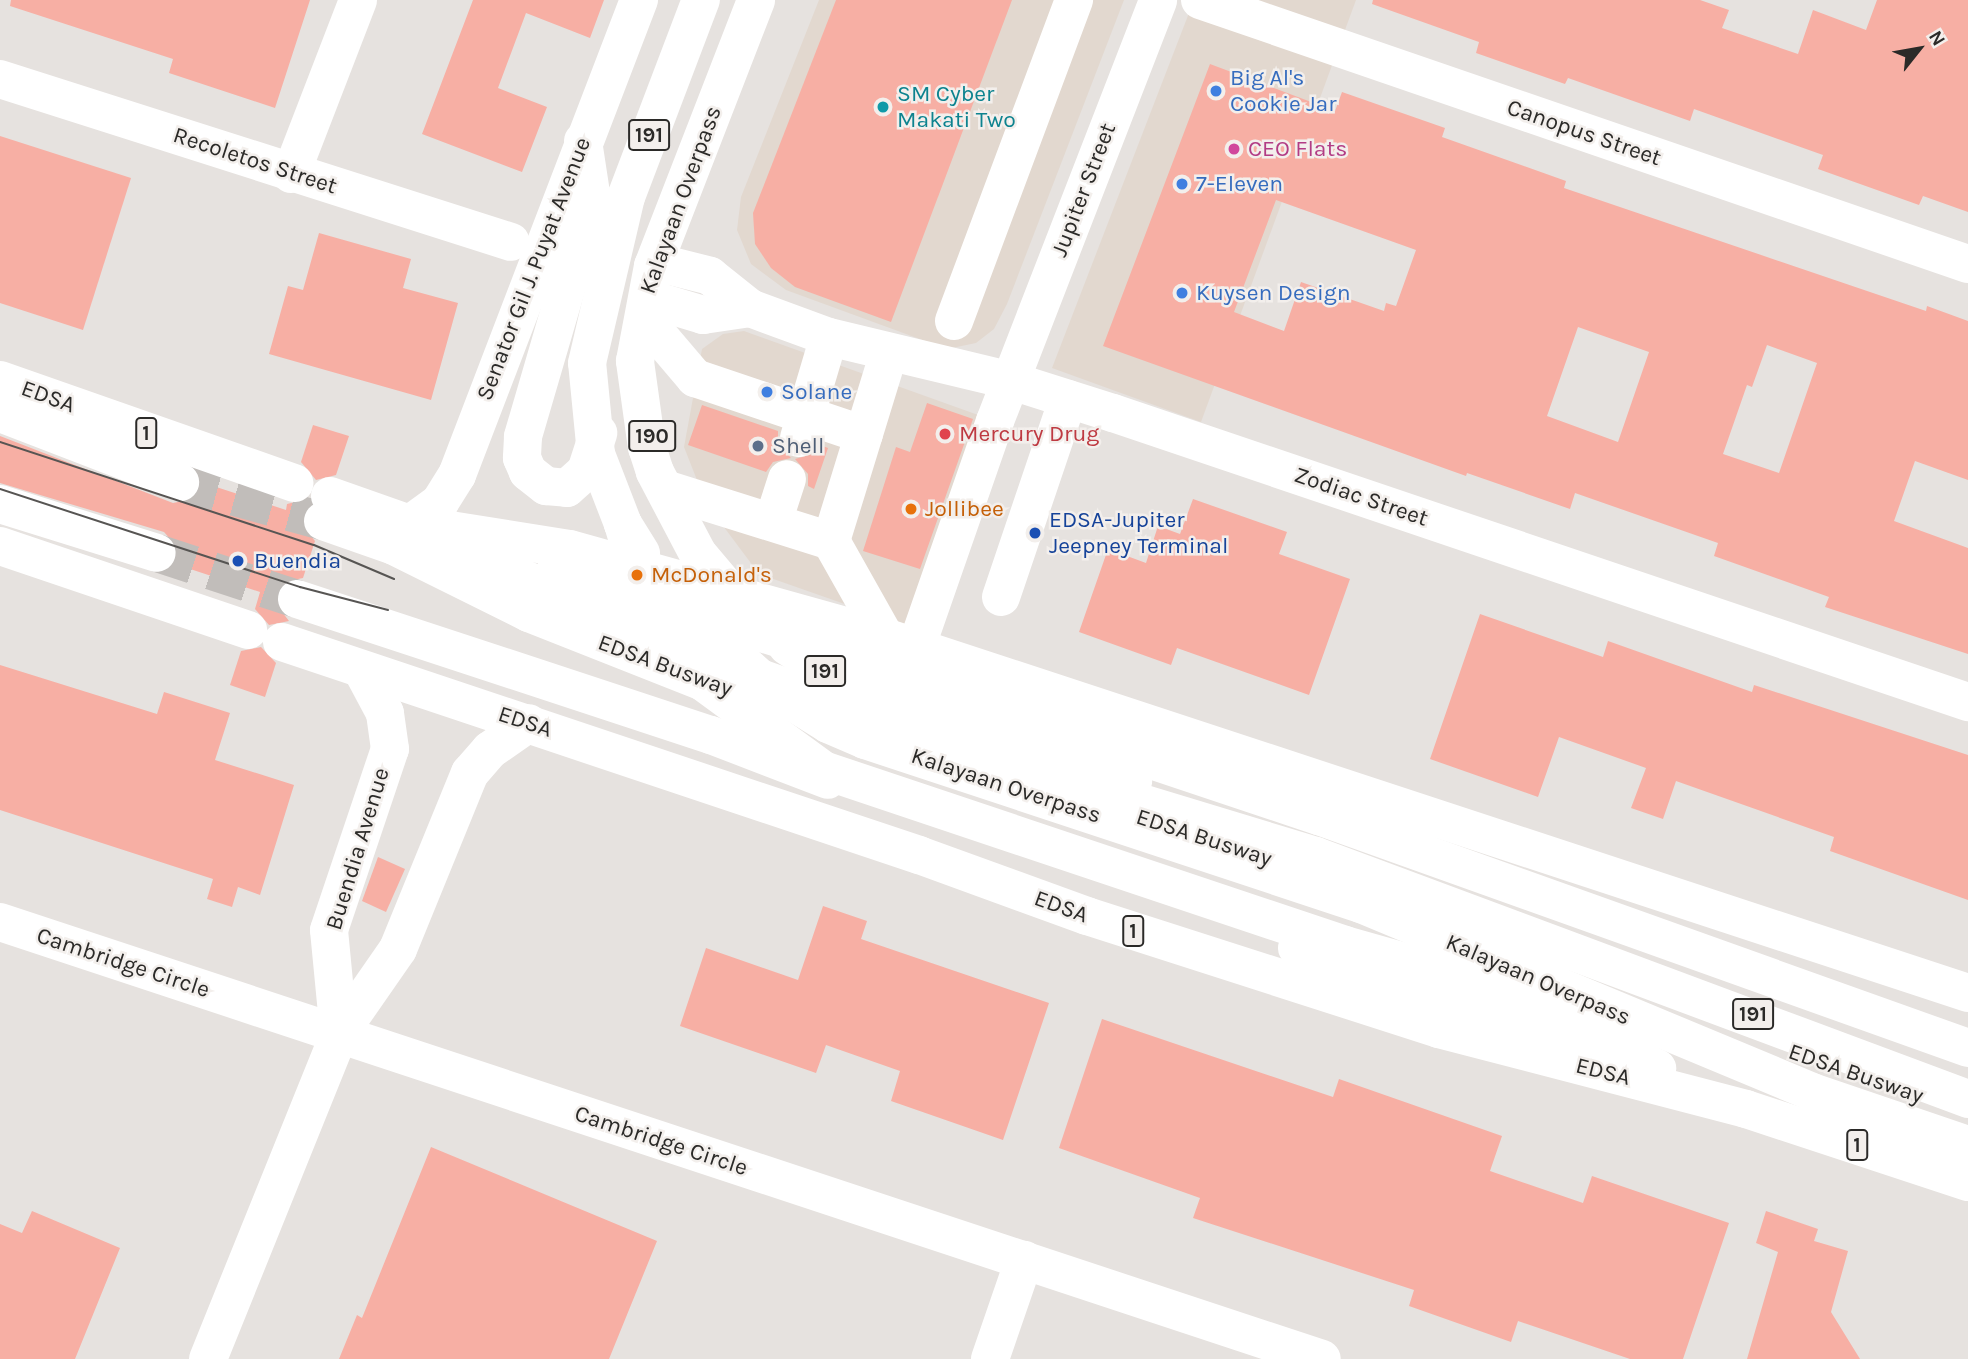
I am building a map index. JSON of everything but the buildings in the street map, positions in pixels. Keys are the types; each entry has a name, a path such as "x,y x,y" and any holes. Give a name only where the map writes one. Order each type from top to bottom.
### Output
{"main road":[{"path":"291,174 358,0"},
{"name":"Senator Gil J. Puyat Avenue","path":"410,524 440,502 457,475 639,0"},
{"name":"Kalayaan Overpass","path":"701,0 626,197 587,363 596,454 623,524 676,603 716,643 772,689 828,724 1361,904 1812,1092 1968,1145"},
{"name":"Kalayaan Overpass","path":"756,0 653,266 635,361 647,448 655,472 698,554 754,619 803,657 849,686 884,700 1366,858 1667,981 1968,1093"},
{"name":"190","path":"729,591 686,527 668,490 646,398 659,317 675,267 779,0"},
{"path":"954,321 1074,0"},
{"name":"Jupiter Street","path":"900,643 1012,381 1158,0"},
{"name":"Canopus Street","path":"1200,0 1968,264"},
{"name":"Recoletos Street","path":"0,79 291,174 512,242"},
{"path":"583,141 592,192 588,214 523,437 522,458 528,472 545,486 567,488 586,471 648,250 661,227 706,190"},
{"name":"Zodiac Street","path":"675,267 710,276 750,308 829,337 1012,381 1968,702"},
{"name":"Zodiac Street","path":"659,317 703,315 750,308"},
{"path":"659,317 695,378 803,426 864,435"},
{"path":"803,426 829,337"},
{"path":"831,541 889,353"},
{"name":"EDSA","path":"0,380 294,483"},
{"path":"1001,597 1068,399"},
{"path":"0,413 180,482"},
{"path":"773,522 786,479"},
{"path":"668,490 831,541 900,643"},
{"path":"0,504 157,553"},
{"name":"EDSA Busway","path":"410,524 327,509 394,546 587,637 717,687 778,704 866,734 931,748 1305,871 1968,1114"},
{"path":"410,524 570,549 729,591 900,643 1968,993"},
{"path":"410,524 897,675 1306,812 1968,1048"},
{"path":"410,524 522,578 732,668 934,740 1316,856 1968,1099"},
{"path":"623,524 648,606 692,674 823,770 1346,945 1465,979 1746,1109"},
{"name":"EDSA","path":"0,546 362,670 529,723 1087,916 1439,1030 1746,1109 1968,1182"},
{"path":"297,599 762,756 1746,1109"},
{"name":"Buendia Avenue","path":"339,1034 329,929 390,749 385,713 362,670"},
{"path":"762,756 749,747 748,720 760,710 778,704"},
{"name":"Buendia Avenue","path":"208,1359 339,1034 398,949 470,773 491,750 529,723"},
{"name":"Cambridge Circle","path":"0,922 1322,1359"},
{"path":"990,1359 1024,1261"}],"shaded area":[{"path":"819,0 1124,0 1007,304 994,329 976,343 947,349 786,290 751,264 737,230 741,197"},
{"path":"1194,0 1356,0 1201,422 1052,368"},
{"path":"744,331 981,416 916,629 759,574 706,503 684,447 702,349 723,334"}],"tunnel":[{"path":"180,482 323,521"},
{"path":"157,553 297,599"}],"tram line":[{"path":"0,442 314,545 394,579"},
{"path":"0,489 300,587 388,610"}],"place":[{"name":"Big Al's Cookie Jar","path":"1216,91"},
{"name":"SM Cyber Makati Two","path":"883,107"},
{"name":"CEO Flats","path":"1234,149"},
{"name":"7-Eleven","path":"1182,184"},
{"name":"Kuysen Design","path":"1182,293"},
{"name":"Solane","path":"767,392"},
{"name":"Mercury Drug","path":"945,434"},
{"name":"Shell","path":"758,446"},
{"name":"Jollibee","path":"911,509"},
{"name":"EDSA-Jupiter Jeepney Terminal","path":"1035,533"},
{"name":"Buendia","path":"238,561"},
{"name":"McDonald's","path":"637,575"}]}
